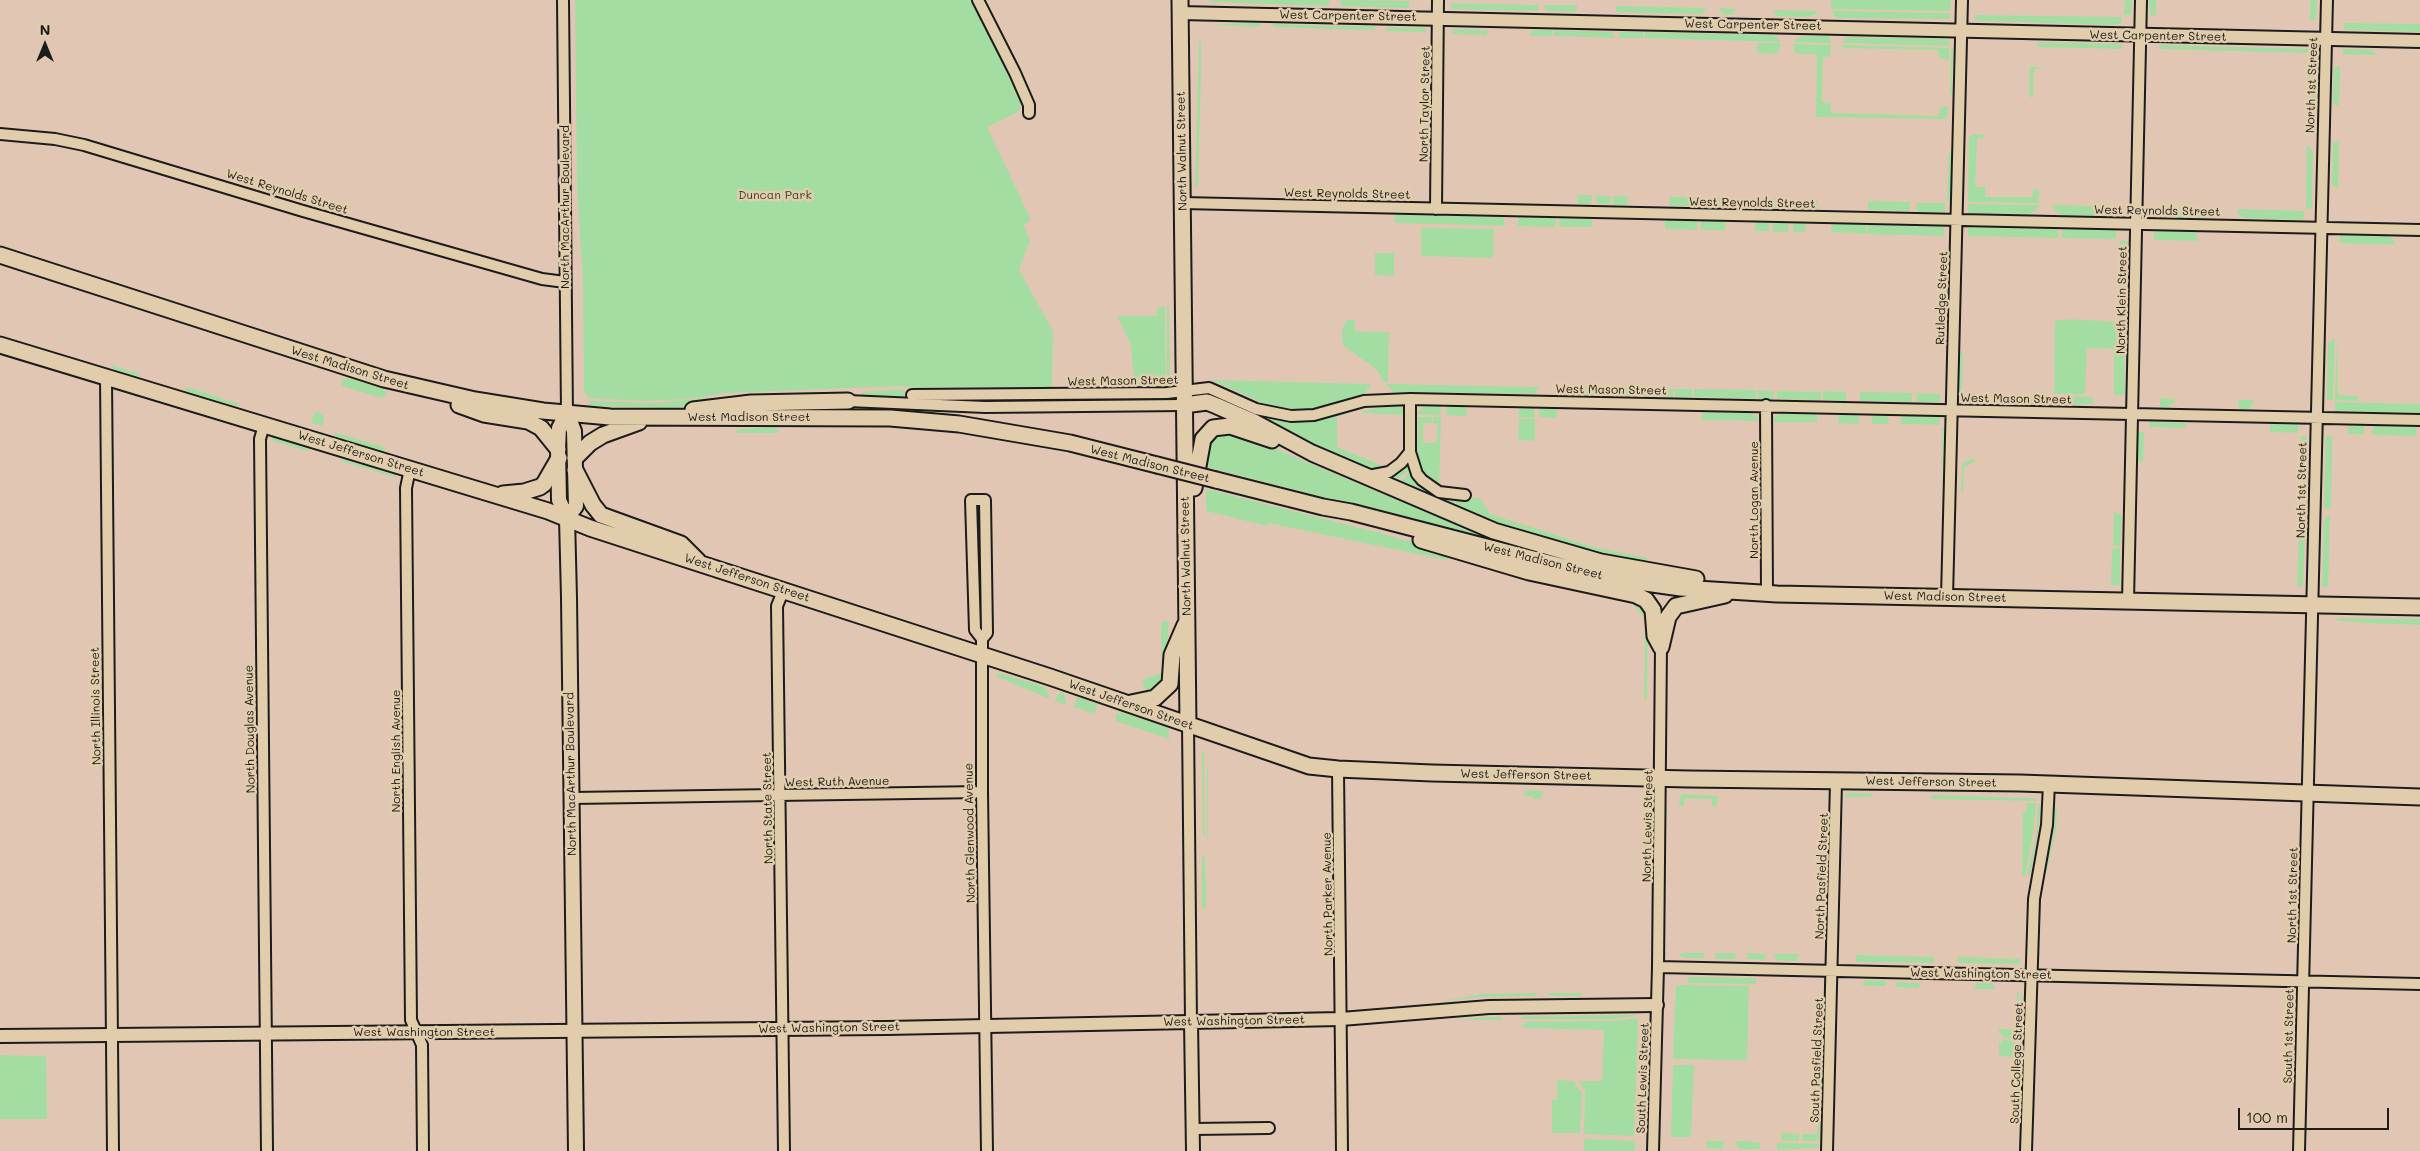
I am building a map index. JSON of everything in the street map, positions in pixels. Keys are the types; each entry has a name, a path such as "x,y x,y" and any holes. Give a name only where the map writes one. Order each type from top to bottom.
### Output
{"main road":[{"name":"North Walnut Street","path":"1180,7 1188,724"},
{"name":"West Madison Street","path":"0,255 343,366 435,392 507,406 567,414 649,418 890,418 951,423 1046,438 1323,507 1351,512 1568,568 1624,580 1767,594 2420,607"},
{"path":"0,260 18,261"},
{"name":"West Jefferson Street","path":"0,345 494,494 567,518 590,528 784,589 1127,703 1297,762 1338,770 1661,779 2049,784 2420,797"},
{"path":"435,392 460,406 484,414 528,421 541,428 559,454 544,484 540,487 524,492 494,494"},
{"path":"1184,398 1206,402 1256,423 1312,454"},
{"path":"698,561 681,544 601,515 593,505 575,464 590,443 603,435 649,418 719,406 751,403 848,401"},
{"name":"North MacArthur Boulevard","path":"567,414 558,428 559,500 567,518 576,1151"},
{"name":"North MacArthur Boulevard","path":"567,414 574,431 576,506 567,518"},
{"path":"1186,510 1196,484 1202,439 1213,428 1230,426 1312,454 1459,518 1531,543 1601,562 1720,582 1738,592"},
{"path":"1323,507 1393,532 1530,572 1636,595 1646,600 1653,610 1655,636 1661,647"},
{"path":"1661,647 1668,617 1676,606 1738,592"},
{"path":"1127,703 1155,698 1170,684 1172,656 1187,622"}],"street":[{"name":"North MacArthur Boulevard","path":"563,0 567,414"},
{"path":"978,0 1015,73 1029,105 1029,113"},
{"name":"North Taylor Street","path":"1436,209 1438,0"},
{"name":"Rutledge Street","path":"1947,597 1962,0"},
{"name":"North Klein Street","path":"2128,601 2141,0"},
{"name":"North 1st Street","path":"2303,981 2327,0"},
{"name":"West Carpenter Street","path":"1180,7 1438,18 2140,36 2420,41"},
{"name":"West Reynolds Street","path":"0,134 55,138 84,145 331,219 542,279 565,282"},
{"name":"West Reynolds Street","path":"1182,203 2420,230"},
{"name":"North Illinois Street","path":"106,378 113,1151"},
{"name":"West Mason Street","path":"848,401 985,407 1184,398 1199,388 1209,388 1256,409 1290,416 1314,415 1352,403 1410,399 2420,420"},
{"name":"West Mason Street","path":"912,395 1184,398"},
{"path":"1410,399 1410,452 1414,468 1422,480 1439,492 1464,495"},
{"name":"North Logan Avenue","path":"1766,406 1767,594"},
{"name":"North Douglas Avenue","path":"264,424 260,439 267,1151"},
{"path":"1367,477 1389,472 1401,463 1410,452"},
{"name":"North English Avenue","path":"410,469 406,488 411,1020 422,1047 423,1151"},
{"name":"North Glenwood Avenue","path":"982,639 974,630 972,500 985,500 987,633 982,639 982,792 987,1151"},
{"name":"North State Street","path":"784,589 778,606 784,1151"},
{"name":"North Lewis Street","path":"1657,1005 1661,647"},
{"name":"North Walnut Street","path":"1188,724 1191,1022"},
{"name":"North Parker Avenue","path":"1338,770 1342,1151"},
{"name":"North Pasfield Street","path":"1832,970 1836,782"},
{"name":"South College Street","path":"2026,1151 2034,900 2047,825 2049,784"},
{"name":"West Ruth Avenue","path":"572,798 982,792"},
{"name":"West Washington Street","path":"1658,967 2420,984"},
{"name":"South Pasfield Street","path":"1827,1151 1832,970"},
{"name":"South 1st Street","path":"2299,1151 2303,981"},
{"name":"West Washington Street","path":"0,1036 985,1026 1341,1019 1489,1007 1657,1005"},
{"name":"South Lewis Street","path":"1653,1151 1657,1005"},
{"path":"1191,1022 1193,1151"},
{"path":"1193,1129 1269,1128"}],"green space":[{"name":"Duncan Park","path":"575,0 972,0 1021,103 1020,109 1016,113 987,127 1031,220 1023,225 1030,240 1019,270 1053,331 1052,389 941,391 901,386 724,393 697,398 645,401 589,398 584,391 583,283 577,185"},
{"path":"1206,0 1330,0 1327,6 1212,2"},
{"path":"1340,0 1409,1 1409,8 1342,6"},
{"path":"1831,0 1951,0 1951,7 1948,11 1831,9"},
{"path":"2125,0 2132,0 2131,15 2124,15"},
{"path":"2149,0 2156,0 2156,16 2150,15"},
{"path":"2311,0 2317,0 2316,20 2310,20"},
{"path":"1451,3 1539,5 1539,7 1538,11 1452,9"},
{"path":"1543,5 1577,5 1577,8 1575,12 1546,11"},
{"path":"1616,6 1633,6 1633,13 1616,12"},
{"path":"1634,6 1706,8 1702,14 1634,13"},
{"path":"1718,8 1737,9 1732,14 1723,15"},
{"path":"1773,10 1818,11 1815,15 1807,17 1776,16"},
{"path":"1832,11 1950,13 1950,19 1840,18 1835,17"},
{"path":"1974,15 2122,17 2122,23 2114,25 1981,21 1975,20"},
{"path":"1260,23 1260,27 1212,25 1219,24"},
{"path":"2344,23 2420,24 2420,32 2344,30"},
{"path":"1273,24 1334,26 1334,29 1273,27"},
{"path":"1335,26 1375,26 1375,30 1335,29"},
{"path":"1388,27 1426,28 1426,32 1386,31"},
{"path":"1452,29 1487,30 1487,35 1452,34"},
{"path":"1532,30 1552,30 1552,36 1530,36"},
{"path":"1554,30 1612,32 1615,38 1553,36"},
{"path":"1620,32 1643,32 1643,38 1618,38"},
{"path":"1645,32 1772,35 1781,42 1645,38"},
{"path":"1801,36 1829,36 1831,43 1793,42"},
{"path":"1844,37 1946,39 1949,40 1949,46 1843,43"},
{"path":"1199,41 1201,41 1201,77 1198,186 1195,187"},
{"path":"2038,42 2122,44 2122,49 2036,47"},
{"path":"1757,43 1780,43 1780,49 1775,54 1757,53"},
{"path":"1793,44 1831,45 1830,57 1823,57 1822,102 1831,103 1831,113 1939,116 1940,108 1945,106 1948,107 1947,119 1816,117 1817,54 1798,54 1794,51"},
{"path":"1842,45 1949,48 1949,60 1939,58 1938,50 1843,48 1843,57"},
{"path":"2159,45 2308,49 2308,53 2159,49"},
{"path":"1951,48 1953,48 1952,94 1950,95"},
{"path":"2343,49 2373,50 2377,55 2343,54"},
{"path":"2309,56 2315,56 2315,93 2313,129 2308,133"},
{"path":"2030,66 2043,68 2034,69 2033,97 2029,97"},
{"path":"2334,67 2340,67 2339,106 2333,104"},
{"path":"1983,134 1985,137 1977,139 1975,187 1985,187 1985,197 2033,197 2033,190 2036,189 2039,191 2039,203 1968,202 1969,136"},
{"path":"2339,140 2337,188 2332,185 2333,143"},
{"path":"2307,145 2313,151 2312,209 2306,209"},
{"path":"1949,152 1951,154 1950,201 1947,201"},
{"path":"1578,195 1592,195 1591,204 1577,204"},
{"path":"1596,195 1611,196 1610,204 1597,204"},
{"path":"1613,196 1628,196 1627,205 1613,205"},
{"path":"1670,197 1697,197 1697,203 1694,206 1670,206"},
{"path":"1708,198 1788,199 1788,208 1710,207"},
{"path":"1797,200 1818,200 1818,209 1796,208"},
{"path":"1868,201 1910,202 1910,211 1868,210"},
{"path":"1916,203 1945,203 1945,212 1917,212"},
{"path":"1968,204 2039,205 2030,214 1968,213"},
{"path":"2052,205 2118,207 2117,216 2061,215 2054,210"},
{"path":"2154,207 2205,208 2205,218 2154,217"},
{"path":"2238,209 2304,211 2303,220 2244,218 2238,214"},
{"path":"1395,214 1503,217 1505,226 1395,223"},
{"path":"1519,217 1556,218 1555,227 1517,226"},
{"path":"1560,218 1592,219 1592,227 1559,227"},
{"path":"1665,220 1697,221 1697,230 1665,229"},
{"path":"1701,221 1725,221 1725,230 1701,230"},
{"path":"1756,222 1769,223 1769,231 1754,231"},
{"path":"1773,223 1788,223 1789,232 1773,232"},
{"path":"1793,223 1805,223 1806,232 1793,232"},
{"path":"1832,224 1866,224 1866,234 1831,232"},
{"path":"1867,225 1944,227 1944,236 1867,234"},
{"path":"1968,227 2058,229 2058,238 1968,236"},
{"path":"1421,228 1494,229 1493,258 1421,256"},
{"path":"2063,229 2116,230 2116,239 2061,238"},
{"path":"2154,231 2196,232 2198,241 2154,240"},
{"path":"2340,235 2388,236 2393,239 2395,245 2339,243"},
{"path":"1946,238 1947,312 1945,312"},
{"path":"2120,241 2129,241 2126,253 2125,311 2118,316"},
{"path":"1375,253 1394,253 1394,276 1375,275"},
{"path":"1167,306 1169,308 1170,377 1167,379"},
{"path":"1157,307 1165,307 1166,382 1159,385 1129,386 1130,380 1134,379 1131,345 1117,316 1157,316"},
{"path":"2068,319 2119,322 2124,325 2125,395 2114,395 2114,349 2087,348 2085,394 2054,394 2055,321"},
{"path":"1347,320 1355,320 1355,331 1389,332 1388,382 1383,382 1380,374 1372,366 1344,346 1342,329"},
{"path":"2335,338 2333,400 2327,400 2328,343"},
{"path":"2337,338 2338,395 2358,396 2358,401 2335,400"},
{"path":"1963,352 1962,392 1959,392 1960,354"},
{"path":"111,365 141,374 136,376 114,370"},
{"path":"348,378 384,389 387,395 382,398 341,386 343,380"},
{"path":"1211,380 1370,384 1370,386 1363,396 1337,405 1317,410 1294,412 1267,405"},
{"path":"1386,384 1539,387 1535,394 1394,392"},
{"path":"184,386 240,404 235,406 187,392"},
{"path":"1577,387 1607,387 1607,392 1605,396 1579,395"},
{"path":"1611,387 1637,388 1636,396 1613,396"},
{"path":"1638,388 1674,389 1673,397 1638,396"},
{"path":"903,389 907,399 861,397 862,392"},
{"path":"1675,389 1692,389 1692,398 1675,397"},
{"path":"1694,389 1756,390 1756,399 1694,397"},
{"path":"1758,390 1774,391 1774,399 1758,399"},
{"path":"1777,391 1821,392 1821,400 1777,399"},
{"path":"1823,391 1846,392 1846,401 1823,400"},
{"path":"850,392 846,396 669,408 589,406 590,401 653,403 766,393"},
{"path":"1860,392 1912,393 1912,402 1860,401"},
{"path":"1917,393 1940,394 1940,402 1917,402"},
{"path":"2023,395 2039,396 2038,405 2024,404"},
{"path":"2040,396 2054,396 2053,405 2039,405"},
{"path":"2057,396 2093,397 2093,404 2058,405"},
{"path":"2160,398 2175,399 2175,402 2169,407 2160,407"},
{"path":"2238,400 2253,400 2253,404 2249,409 2242,409 2238,406"},
{"path":"2335,402 2420,404 2420,413 2335,411"},
{"path":"1398,406 1405,409 1406,415 1362,413 1363,411 1377,408"},
{"path":"1441,406 1441,415 1416,414 1423,407"},
{"path":"1446,406 1465,407 1467,416 1446,415"},
{"path":"1520,408 1534,408 1535,418 1518,417"},
{"path":"1540,409 1557,409 1557,418 1539,417"},
{"path":"315,411 324,416 323,426 311,423"},
{"path":"1342,412 1347,414 1337,416 1337,447 1381,465 1381,469 1367,469 1266,422 1268,418 1297,421"},
{"path":"1703,412 1750,413 1757,416 1759,421 1701,420"},
{"path":"1784,413 1817,414 1817,422 1773,422 1777,415"},
{"path":"1838,415 1858,415 1860,424 1838,423"},
{"path":"1873,416 1888,416 1889,424 1871,424"},
{"path":"1902,416 1940,417 1939,425 1900,424"},
{"path":"1418,417 1432,417 1432,423 1423,423 1423,443 1436,443 1438,424 1433,423 1433,417 1441,417 1439,485 1422,470 1417,458"},
{"path":"1519,419 1535,419 1535,441 1518,440"},
{"path":"2150,422 2186,423 2186,428 2150,427"},
{"path":"2270,424 2298,424 2298,433 2270,432"},
{"path":"2349,425 2364,425 2365,434 2347,434"},
{"path":"2374,426 2415,426 2417,436 2371,435"},
{"path":"775,427 779,433 734,433 738,429"},
{"path":"1942,428 1944,428 1941,499"},
{"path":"334,432 387,448 382,451 336,437"},
{"path":"1223,432 1245,436 1392,498 1475,530 1573,560 1573,562 1207,467 1207,446 1216,435"},
{"path":"2138,432 2144,432 2143,462 2137,462"},
{"path":"2301,436 2307,436 2304,479 2300,479"},
{"path":"2326,436 2332,436 2331,509 2324,507"},
{"path":"275,438 307,448 310,452 269,440"},
{"path":"1975,458 1975,462 1964,467 1963,493 1961,492 1962,463"},
{"path":"342,459 395,475 398,478 340,461"},
{"path":"1407,462 1410,469 1396,481 1393,480 1393,474"},
{"path":"1411,471 1452,498 1457,509 1399,483"},
{"path":"1206,489 1376,532 1529,575 1637,600 1648,616 1647,698 1644,700 1645,618 1629,600 1565,588 1449,557 1447,560 1268,523 1267,526 1206,511"},
{"path":"1454,498 1480,498 1490,514 1593,547 1647,558 1646,565 1524,533 1458,507"},
{"path":"1756,505 1761,509 1761,532 1759,535 1756,535"},
{"path":"2114,512 2122,515 2120,546 2113,546"},
{"path":"2330,516 2328,587 2322,587 2324,521 2326,517"},
{"path":"2299,527 2305,529 2303,587 2297,587"},
{"path":"2120,548 2120,585 2111,585 2112,549"},
{"path":"2340,618 2420,619 2420,625 2332,620"},
{"path":"1163,621 1169,621 1164,678 1153,690 1147,691 1142,683 1144,679 1162,673 1161,624"},
{"path":"999,673 1045,687 1050,699 995,676"},
{"path":"1060,691 1064,693 1067,705 1055,701"},
{"path":"1077,697 1097,704 1095,714 1074,707"},
{"path":"1121,712 1169,728 1169,739 1116,721 1116,714"},
{"path":"1204,750 1205,838 1203,834 1202,753"},
{"path":"1208,769 1208,838 1207,838"},
{"path":"1525,790 1542,791 1543,794 1540,799 1534,799 1533,796 1524,796"},
{"path":"1849,793 1872,794 1871,797 1843,797"},
{"path":"1683,794 1717,796 1717,806 1712,806 1712,799 1685,798 1684,806 1679,806 1680,796"},
{"path":"1933,795 2032,798 2036,799 2036,801 1931,799"},
{"path":"2027,803 2036,803 2032,841 2025,876 2022,876 2023,813 2027,809"},
{"path":"2038,804 2040,804 2040,814 2037,838 2030,875 2027,875 2036,836"},
{"path":"2055,805 2057,806 2056,830 2047,872 2045,871 2053,837"},
{"path":"1205,855 1206,908 1202,908 1202,858"},
{"path":"1680,953 1705,953 1703,958 1685,958 1680,956"},
{"path":"1715,953 1736,953 1735,959 1716,959"},
{"path":"1746,953 1766,954 1765,960 1748,959"},
{"path":"1774,954 1799,954 1799,956 1796,961 1776,960"},
{"path":"1856,955 1933,957 1934,959 1933,963 1856,962"},
{"path":"1958,957 2020,959 2020,964 1960,963 1957,961"},
{"path":"1688,977 1755,978 1757,984 1688,983"},
{"path":"1865,980 1886,981 1886,986 1862,986"},
{"path":"1896,982 1920,983 1919,988 1896,987"},
{"path":"1976,983 1993,983 1995,989 1974,989"},
{"path":"1676,985 1749,986 1747,1060 1673,1059"},
{"path":"2017,992 2019,992 2018,1041 2002,1037 2002,1033 1999,1033 1999,1029 2017,1029"},
{"path":"2021,992 2023,1000 2021,1065 2019,1067"},
{"path":"1537,993 1535,996 1481,997 1439,1002 1481,994"},
{"path":"1547,993 1583,993 1580,996 1549,996"},
{"path":"1522,1016 1636,1016 1613,1019 1520,1019"},
{"path":"1501,1017 1503,1020 1456,1020"},
{"path":"1638,1018 1634,1136 1584,1134 1585,1091 1579,1081 1602,1081 1604,1030 1521,1028 1527,1022 1614,1021"},
{"path":"2002,1039 2018,1043 2017,1067 2015,1067 2015,1057 1999,1056 1999,1043 2002,1043"},
{"path":"0,1055 46,1056 47,1119 0,1119"},
{"path":"1673,1065 1694,1065 1691,1137 1671,1137"},
{"path":"1819,1069 1821,1069 1819,1141 1802,1141 1802,1134 1817,1134"},
{"path":"1557,1080 1575,1081 1575,1085 1582,1092 1580,1133 1552,1133 1552,1100 1557,1100"},
{"path":"1781,1133 1799,1134 1799,1141 1781,1140"},
{"path":"1584,1139 1635,1141 1635,1151 1584,1151"},
{"path":"1706,1141 1725,1141 1722,1149 1707,1148"},
{"path":"1735,1141 1759,1142 1760,1149 1739,1149"},
{"path":"1777,1143 1818,1144 1818,1148 1777,1150"}]}
